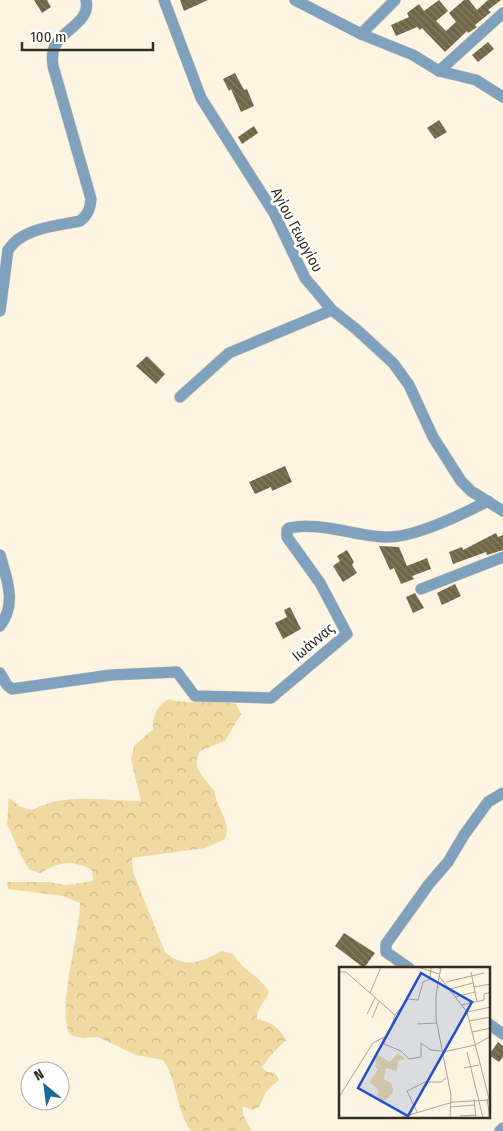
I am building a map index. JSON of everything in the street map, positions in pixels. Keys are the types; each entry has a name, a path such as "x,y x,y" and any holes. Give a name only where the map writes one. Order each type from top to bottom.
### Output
{"street":[{"path":"0,311 8,250 12,243 29,233 80,221 86,217 90,208 90,199 53,66 52,56 54,47 60,38 84,17 86,0"},
{"name":"Αγίου Γεωργίου","path":"164,0 194,81 210,116 230,141 274,212 305,278 332,310 356,328 393,363 409,385 448,462 471,491 498,505"},
{"path":"295,0 361,34 413,55 439,71 476,80 503,98"},
{"path":"361,34 395,0"},
{"path":"439,71 503,14"},
{"path":"180,397 229,352 332,310"},
{"name":"Ιωάννας","path":"0,673 7,685 12,689 111,675 177,672 195,696 271,698 347,634 320,583 287,537 287,530 290,528 314,528 382,537 402,536 464,513 498,505"},
{"path":"0,555 11,604 0,626"},
{"path":"421,590 503,557"},
{"path":"408,967 386,952 386,944 429,884 448,862 488,802 503,793"},
{"path":"490,1025 503,1034"},
{"path":"500,1131 503,1128"}],"green space":[{"path":"169,699 186,702 236,704 241,714 225,741 200,751 197,757 200,773 214,791 227,826 225,839 205,848 132,858 133,872 165,952 172,958 186,962 200,961 222,951 233,954 269,992 258,1011 257,1019 274,1026 286,1040 262,1067 267,1072 275,1073 279,1080 266,1092 259,1107 253,1110 242,1106 244,1117 252,1131 191,1131 182,1115 172,1078 163,1060 136,1055 98,1037 83,1038 70,1035 66,1023 67,990 80,903 63,896 8,889 7,882 48,882 66,885 93,881 92,870 78,864 60,864 40,873 30,870 22,858 7,824 9,798 21,807 32,810 45,804 71,799 141,801 131,759 134,746 153,729 156,711"}],"building":[{"path":"34,0 47,0 51,7 42,13"},
{"path":"180,0 208,0 184,11"},
{"path":"439,0 448,11 436,21 446,31 456,22 449,13 464,0 469,0 477,10 488,0 501,0 488,10 491,12 475,25 477,27 468,33 467,31 445,52 422,28 420,30 417,27 396,36 391,25 409,17 407,13 419,4 424,11"},
{"path":"488,42 494,49 478,62 472,55"},
{"path":"235,73 244,90 247,89 254,106 241,112 231,89 229,91 223,79"},
{"path":"439,120 447,132 435,139 427,128"},
{"path":"254,126 258,133 242,144 238,137"},
{"path":"147,356 165,374 156,384 136,366"},
{"path":"285,466 292,482 272,491 271,487 255,494 249,482"},
{"path":"496,533 498,537 503,535 503,550 487,555 486,552 453,564 449,552 462,547 463,550"},
{"path":"379,546 399,547 407,566 427,558 431,569 412,576 414,579 401,584 394,568 390,570"},
{"path":"347,550 354,562 352,565 357,573 343,582 333,566 340,561 337,556"},
{"path":"455,584 461,596 442,605 437,593"},
{"path":"415,593 424,608 413,613 406,597"},
{"path":"290,607 301,629 283,639 275,623 287,617 284,610"},
{"path":"344,933 375,953 365,967 363,967 335,946"},
{"path":"498,1042 503,1046 503,1057 499,1062 490,1056"}]}
